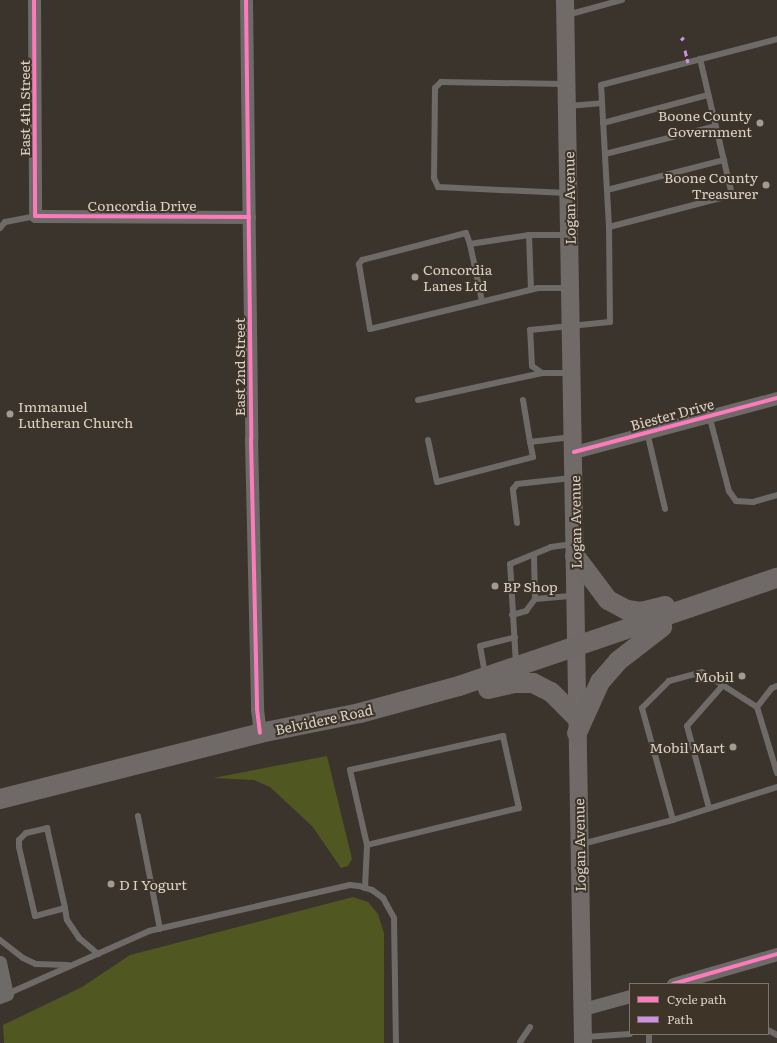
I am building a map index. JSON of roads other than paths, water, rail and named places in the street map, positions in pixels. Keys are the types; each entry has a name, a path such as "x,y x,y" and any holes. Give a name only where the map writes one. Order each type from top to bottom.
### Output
{"main road":[{"name":"Logan Avenue","path":"566,8 583,1040"},
{"path":"575,550 608,600 627,610 641,612 689,601 715,600"},
{"path":"576,649 777,578"},
{"path":"576,649 662,627 777,593"},
{"path":"425,695 459,695 515,683 533,683 551,692 577,725 600,682 618,661 662,627"},
{"name":"Belvidere Road","path":"0,799 260,733 360,713 486,678 576,649"}],"street":[{"name":"East 4th Street","path":"34,0 35,216"},
{"name":"East 2nd Street","path":"246,0 251,449 257,709 260,733"},
{"name":"Concordia Drive","path":"35,216 249,217"},
{"name":"Biester Drive","path":"573,444 647,432 777,398"},
{"path":"676,983 777,954"},
{"path":"0,962 3,996"},
{"path":"583,1009 629,996"}],"lane":[{"path":"566,8 622,0"},
{"path":"542,373 532,366 530,330 610,322 609,227 601,85 777,39"},
{"path":"609,227 732,195 700,59"},
{"path":"567,84 441,82 435,88 434,178 438,187 569,194"},
{"path":"603,123 708,95"},
{"path":"567,106 602,103"},
{"path":"605,154 716,126"},
{"path":"607,190 724,160"},
{"path":"0,228 5,222 35,216"},
{"path":"482,301 470,244 466,233 362,260 359,264 370,329 532,289 571,288"},
{"path":"529,235 532,289"},
{"path":"470,244 529,235 570,235"},
{"path":"418,400 542,373 572,373"},
{"path":"428,440 437,482 533,457 523,400"},
{"path":"709,415 729,491 736,501 753,502 777,495"},
{"path":"647,432 665,509"},
{"path":"530,442 573,444"},
{"path":"517,523 513,489 517,484 574,478"},
{"path":"516,668 510,564 551,547 575,550"},
{"path":"512,615 526,611 535,599 534,555"},
{"path":"535,599 575,596"},
{"path":"486,678 480,646 515,637"},
{"path":"672,820 642,708 669,680 702,672 757,707 777,773"},
{"path":"709,808 687,726 723,685"},
{"path":"757,707 772,688 777,686"},
{"path":"365,888 367,845 350,770 503,736 519,808 367,845"},
{"path":"579,845 672,820 777,787"},
{"path":"138,816 160,929"},
{"path":"65,908 35,916 19,847 19,840 26,833 47,828 65,908 72,929 98,954"},
{"path":"3,996 74,964 160,929 350,885 365,888 383,898 394,918 396,1043"},
{"path":"0,940 23,958 36,964 46,966 74,964"},
{"path":"520,1042 530,1027"},
{"path":"583,1040 629,1034"}],"place":[{"name":"Boone County Government","path":"760,123"},
{"name":"Boone County Treasurer","path":"766,185"},
{"name":"Concordia Lanes Ltd","path":"415,277"},
{"name":"Immanuel Lutheran Church","path":"10,414"},
{"name":"BP Shop","path":"495,586"},
{"name":"Mobil","path":"742,676"},
{"name":"Mobil Mart","path":"733,747"},
{"name":"D I Yogurt","path":"111,884"}]}
